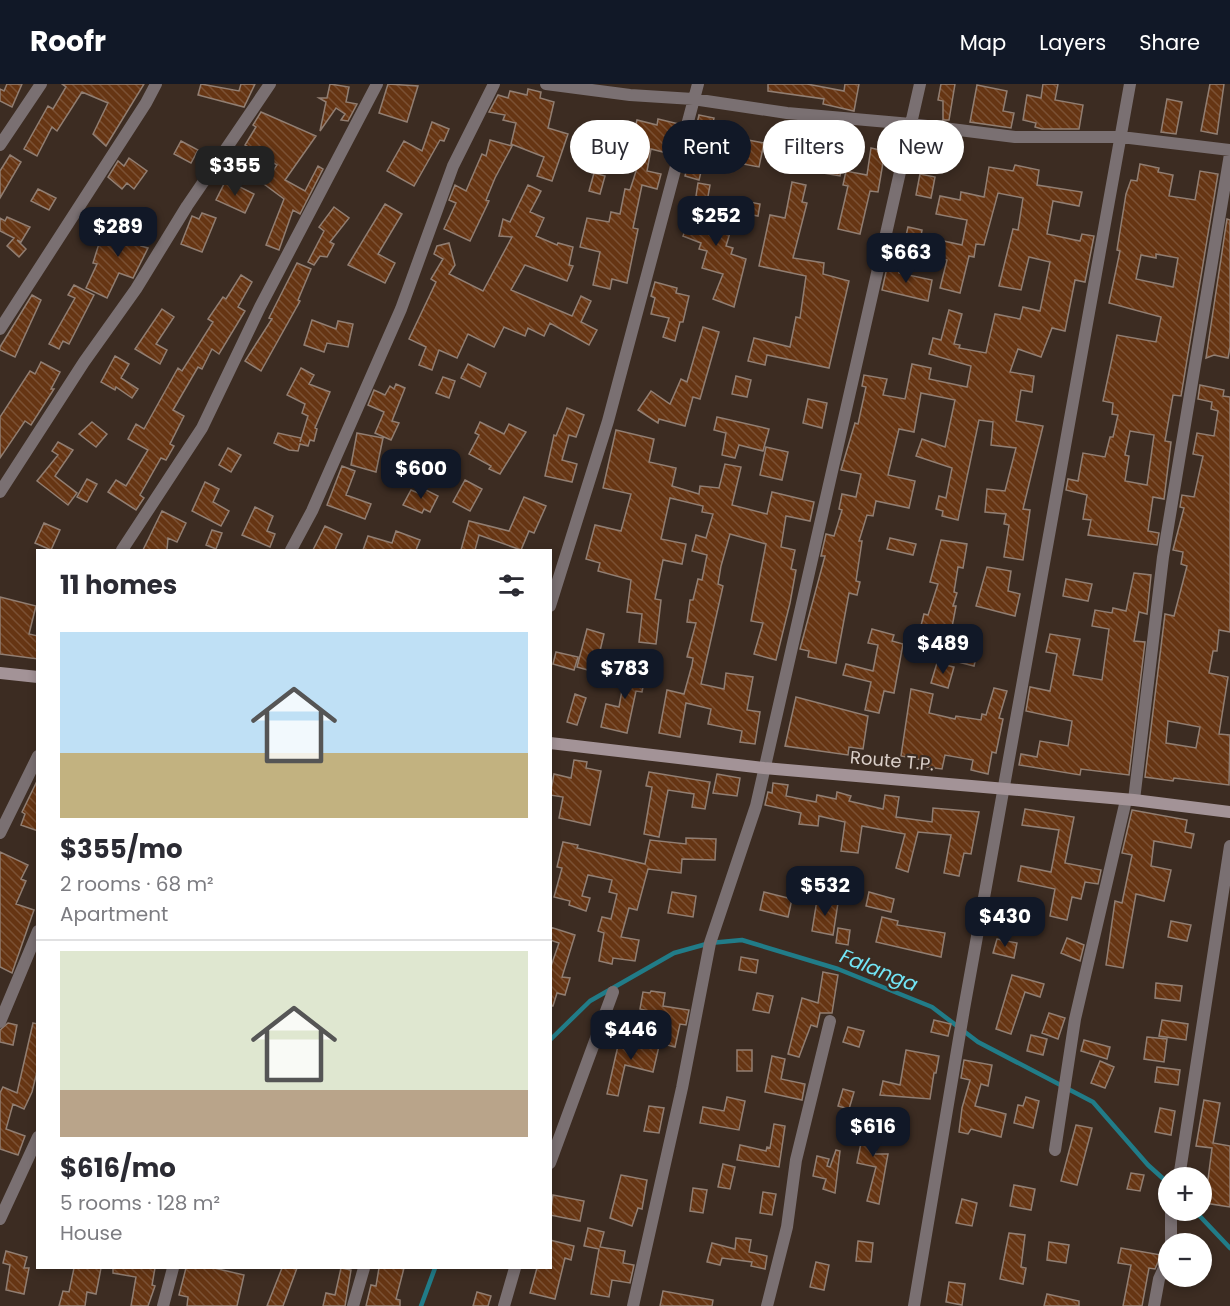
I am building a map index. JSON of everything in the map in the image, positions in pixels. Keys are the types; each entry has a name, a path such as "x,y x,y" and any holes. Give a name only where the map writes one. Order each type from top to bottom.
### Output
{"street":[{"path":"0,145 41,84"},
{"path":"0,329 147,103 156,84"},
{"path":"0,492 84,362 136,289 186,206 270,84"},
{"path":"123,549 202,428 260,308 377,84"},
{"path":"292,549 312,511 401,309 453,166 494,84"},
{"path":"546,84 630,95 693,99 786,113 877,121"},
{"path":"552,600 608,421 698,84"},
{"path":"912,120 920,84"},
{"path":"914,1306 964,1009 1130,84"},
{"path":"964,131 1015,137 1121,137 1230,152 1163,557 1130,800 1075,1019 1054,1150"},
{"path":"633,1306 682,1088 710,943 756,806 900,174"},
{"path":"0,673 36,677"},
{"name":"Route T.P.","path":"552,743 764,768 1130,800 1230,812"},
{"path":"0,833 36,760"},
{"path":"1181,1167 1230,846"},
{"path":"0,1022 36,936"},
{"path":"552,1158 614,992"},
{"path":"767,1306 787,1227 796,1160 830,1020"},
{"path":"0,1219 36,1141"},
{"path":"163,1306 173,1269"},
{"path":"354,1306 364,1269"},
{"path":"504,1306 515,1269"},
{"path":"1154,1306 1158,1284"}],"building":[{"path":"7,84 22,84 12,107 0,101 0,89 4,91"},
{"path":"62,84 144,84 106,146 93,134 108,103 82,92 57,131 52,127 37,156 24,149 48,106 53,109 66,87"},
{"path":"201,84 239,91 241,84 255,84 244,107 198,95"},
{"path":"330,84 349,87 346,102 357,104 348,121 341,120 345,114 336,108 320,131 326,102 319,98 327,98"},
{"path":"388,84 418,86 407,122 379,113"},
{"path":"768,84 807,84 844,91 845,84 859,84 854,111 823,104 824,99 768,91"},
{"path":"941,84 955,84 949,120 943,120 943,101 938,100"},
{"path":"1043,84 1058,84 1055,100 1083,105 1079,129 1042,129 1035,127 1036,123 1023,120 1027,95 1041,98"},
{"path":"1210,84 1224,84 1217,134 1201,131"},
{"path":"977,85 1007,91 1003,111 1014,113 1011,128 970,122"},
{"path":"528,89 541,92 540,98 554,102 548,128 568,134 552,181 537,176 544,157 511,144 516,123 503,120 505,115 489,112 498,95 508,98 510,91 527,95"},
{"path":"1167,99 1182,102 1176,134 1161,132"},
{"path":"261,112 316,136 285,180 305,191 318,166 323,169 300,214 293,210 279,250 266,245 284,199 264,184 277,165 245,145 256,127 253,125"},
{"path":"699,115 714,118 714,120 698,120"},
{"path":"658,119 662,120 662,152 651,149 650,154 650,123 657,125"},
{"path":"432,122 449,129 444,141 440,140 414,186 387,171 404,141 422,151"},
{"path":"490,140 512,146 495,178 486,200 489,201 470,241 444,229 456,203 449,200 455,185 466,191 482,154 486,156"},
{"path":"181,141 198,150 191,163 174,154"},
{"path":"751,141 763,143 759,167 751,166"},
{"path":"871,148 877,149 877,174 881,174 878,192 870,191 860,234 838,229 848,186 843,185 845,174 867,175"},
{"path":"10,155 21,162 0,198 0,171"},
{"path":"129,158 147,171 134,189 127,183 122,189 108,177 118,161 124,166"},
{"path":"1140,164 1159,168 1158,172 1173,175 1169,196 1195,200 1200,171 1218,174 1181,396 1173,395 1165,441 1171,442 1164,499 1153,497 1148,531 1159,533 1157,545 1088,535 1091,520 1083,519 1087,495 1066,490 1068,479 1078,481 1083,453 1105,457 1110,437 1113,437 1118,415 1112,414 1113,403 1103,401 1117,335 1156,342 1161,317 1109,303 1120,251 1117,250 1126,194 1131,180 1137,181","holes":["1156,254 1178,258 1173,287 1136,279 1141,255 1156,258","1130,431 1154,435 1147,485 1125,481 1129,456 1125,455"]},
{"path":"1015,165 1039,170 1037,185 1082,192 1079,206 1053,201 1047,234 1080,241 1082,234 1094,236 1085,282 1075,280 1065,331 1052,328 1041,357 1018,349 1010,372 1034,376 1032,392 1021,390 1016,421 1043,426 1023,509 1030,510 1023,560 1004,557 1009,525 1004,524 1006,514 985,512 987,489 1005,491 1016,448 991,445 993,422 979,420 958,520 942,516 943,511 936,509 939,496 946,498 952,468 916,456 922,439 945,447 955,400 921,393 914,432 899,429 888,475 915,481 909,508 876,501 873,516 867,515 859,541 862,541 856,581 860,582 857,595 849,593 836,663 808,657 809,651 800,649 825,556 821,556 826,534 834,536 842,510 839,509 842,494 856,497 861,474 841,470 855,423 858,424 866,387 862,386 864,375 887,379 883,395 905,399 912,364 931,368 929,379 967,387 971,366 929,354 933,338 941,340 949,310 962,314 954,344 960,345 959,348 986,353 995,314 1020,319 1023,307 1040,311 1050,262 1029,257 1021,290 999,286 1013,229 1018,230 1023,198 998,193 984,245 976,244 974,257 969,256 960,293 940,288 947,260 903,249 908,227 922,230 921,236 962,245 967,220 936,214 940,196 960,200 961,192 984,197 989,167 1013,171"},
{"path":"650,172 661,174 657,189 642,185 633,228 638,229 627,283 612,279 610,289 593,285 600,252 580,247 587,218 609,222 611,212 620,214 625,189 630,190 635,174 650,174"},
{"path":"594,174 605,176 600,194 589,191"},
{"path":"685,174 700,174 699,180 685,176"},
{"path":"920,174 935,177 931,198 916,195"},
{"path":"226,180 254,194 245,213 216,200"},
{"path":"792,182 806,185 802,202 807,203 793,258 824,263 823,274 849,281 829,368 767,355 765,365 748,361 754,338 790,347 796,317 800,318 806,276 759,266 770,215 785,218"},
{"path":"698,183 710,185 705,213 733,223 726,246 733,248 731,254 746,259 734,307 713,299 723,274 702,268 707,251 699,249 701,243 683,236 694,209"},
{"path":"528,185 541,191 530,212 544,218 536,236 557,245 558,243 573,247 569,265 573,266 567,281 525,265 511,290 572,316 581,296 591,301 581,322 597,330 589,345 550,323 544,336 528,328 525,336 504,327 494,347 468,334 457,358 439,350 432,370 419,365 426,347 409,339 436,282 431,279 443,259 434,254 437,246 449,243 455,265 449,274 483,291 512,237 499,236 503,219 510,222"},
{"path":"38,189 56,198 49,210 31,201"},
{"path":"744,201 760,204 758,216 742,213"},
{"path":"385,204 402,214 378,254 395,263 385,283 348,265"},
{"path":"334,207 349,218 330,242 334,244 327,257 320,256 314,265 308,262 324,231 319,227"},
{"path":"202,213 216,218 202,252 181,244 192,216 199,219"},
{"path":"133,216 149,221 141,246 148,248 133,278 119,273 107,298 86,288 97,264 93,263 102,234 125,241"},
{"path":"7,217 30,227 21,242 17,240 26,249 19,257 7,246 14,238 0,231 0,218 5,221"},
{"path":"1227,219 1230,220 1230,347 1228,358 1214,355 1206,358"},
{"path":"297,263 311,269 298,300 300,301 261,371 245,361 272,319 269,318"},
{"path":"888,263 900,265 899,273 932,280 928,301 882,290"},
{"path":"241,275 252,282 238,307 245,311 219,354 212,349 202,369 198,367 173,410 184,416 170,444 174,446 166,460 161,458 140,495 144,498 136,510 108,492 116,480 126,486 148,450 128,439 136,424 144,429 178,368 182,371 213,322 208,319 223,297 226,299"},
{"path":"655,282 677,288 676,293 689,296 683,322 680,322 675,341 663,337 669,318 651,314 655,298 651,296"},
{"path":"74,285 94,295 69,344 63,341 59,349 49,344 75,298 68,295"},
{"path":"32,295 41,300 15,357 0,350 0,347"},
{"path":"162,309 174,317 156,344 167,350 160,364 135,349"},
{"path":"312,320 336,329 338,321 353,324 348,347 327,343 324,352 304,345"},
{"path":"703,327 719,332 700,399 693,397 685,426 659,419 658,423 638,410 651,391 670,404 681,379 687,382"},
{"path":"115,356 129,364 121,378 138,389 132,398 116,387 115,390 101,382"},
{"path":"41,362 60,372 51,389 54,389 31,425 25,421 0,458 0,417 30,371 35,374"},
{"path":"468,364 486,373 480,387 461,378"},
{"path":"301,368 314,375 309,384 330,392 315,428 317,429 314,441 310,440 308,446 300,444 298,451 289,450 274,443 278,433 301,438 300,442 308,416 302,413 305,404 287,395"},
{"path":"736,376 751,380 747,397 732,394"},
{"path":"443,377 455,381 449,398 436,393"},
{"path":"396,384 405,388 392,421 399,423 391,440 375,433 384,412 368,405 374,390 385,395 390,386 394,389"},
{"path":"1200,385 1224,390 1223,396 1230,397 1230,632 1219,630 1217,651 1213,651 1209,673 1228,677 1219,734 1230,735 1229,785 1145,777 1165,614 1174,616 1187,566 1181,564 1183,552 1173,550 1184,508 1180,507 1182,495 1194,497 1203,456 1193,454 1197,433 1214,436 1218,411 1211,409 1212,402 1198,399","holes":["1168,721 1200,727 1196,748 1166,743"]},
{"path":"808,399 827,403 822,428 803,423"},
{"path":"567,408 584,415 576,437 569,435 562,460 577,464 572,482 545,476 554,435 556,436"},
{"path":"717,417 769,429 763,451 739,445 735,458 722,455 726,433 714,430"},
{"path":"92,422 107,434 96,447 79,434"},
{"path":"480,422 504,434 509,424 526,432 500,474 489,469 491,466 469,454 479,435 475,433"},
{"path":"616,430 654,439 649,462 676,468 672,486 699,494 700,486 719,488 725,464 741,467 732,505 767,514 772,492 814,502 810,521 786,516 781,547 795,550 791,569 796,570 776,660 754,654 763,623 751,621 766,544 730,534 721,566 718,584 723,586 701,684 724,689 726,673 753,677 747,710 760,712 755,744 740,742 742,731 708,724 711,709 686,703 680,737 659,733 667,690 684,694 692,665 693,658 687,657 696,623 687,622 690,600 693,600 698,579 702,580 707,555 692,551 696,535 706,538 713,514 702,512 703,506 670,498 661,539 686,544 682,564 663,560 655,599 661,600 656,644 639,642 642,614 627,612 631,580 598,571 600,563 586,559 595,525 621,531 631,494 603,488"},
{"path":"357,433 383,438 376,472 351,465"},
{"path":"58,442 73,450 55,476 77,493 68,505 37,481 58,455 52,451"},
{"path":"766,447 788,452 782,480 760,475"},
{"path":"228,448 241,455 231,472 219,465"},
{"path":"342,466 355,471 346,495 371,504 365,519 327,505"},
{"path":"87,479 97,484 87,502 77,497"},
{"path":"465,480 482,489 470,511 453,502"},
{"path":"205,482 219,489 213,502 229,511 221,526 192,511"},
{"path":"420,487 438,496 430,512 424,509 422,513 403,505 411,490 418,493"},
{"path":"524,497 546,506 534,533 529,531 521,549 479,535 475,549 461,549 469,521 509,531"},
{"path":"255,507 273,516 267,531 275,534 270,547 242,535"},
{"path":"162,511 186,523 177,542 168,538 167,549 143,549"},
{"path":"44,523 60,530 51,549 35,543"},
{"path":"325,526 342,534 335,549 314,549"},
{"path":"212,530 222,533 216,549 206,545"},
{"path":"396,531 420,540 416,549 363,549 368,536 392,543"},
{"path":"890,538 916,544 913,555 887,549"},
{"path":"941,540 967,544 963,568 958,567 954,592 957,593 953,606 956,606 952,627 944,626 937,651 916,645 924,614 928,615 938,584 930,582"},
{"path":"987,567 1011,571 1008,591 1020,594 1015,616 976,606"},
{"path":"1134,573 1151,575 1147,614 1139,612 1134,641 1145,642 1129,775 1081,769 1080,775 1019,765 1021,754 1037,757 1040,741 1068,746 1072,721 1026,711 1030,687 1050,691 1057,654 1046,652 1050,634 1080,639 1073,675 1102,680 1109,629 1092,626 1095,610 1112,613 1113,608 1126,611"},
{"path":"1066,579 1092,584 1088,601 1063,596"},
{"path":"0,597 36,606 29,634 36,636 36,659 0,654"},
{"path":"587,629 604,634 595,672 577,667"},
{"path":"872,629 894,635 892,641 903,644 894,693 884,691 879,713 865,710 871,682 843,675 846,664 873,671 878,645 868,643"},
{"path":"968,642 979,645 974,666 958,662 961,647 966,648"},
{"path":"556,652 578,657 574,670 553,664"},
{"path":"627,663 647,667 642,692 636,691 627,733 601,727 606,704 619,707"},
{"path":"937,663 954,667 948,688 931,683"},
{"path":"994,688 1007,691 999,718 1003,719 996,753 992,752 988,774 971,770 973,760 945,755 942,769 927,767 928,761 901,756 911,689 933,694 929,713 955,719 956,716 981,720 982,714 986,715"},
{"path":"575,694 586,698 577,725 567,722"},
{"path":"796,697 868,716 863,749 849,747 848,755 785,746"},
{"path":"574,760 587,762 586,768 601,771 590,825 559,818 563,797 552,795 554,774 571,778"},
{"path":"649,772 710,782 705,809 692,807 694,794 668,790 659,837 644,834 652,787 646,786"},
{"path":"717,774 740,778 737,796 713,793"},
{"path":"36,783 36,830 21,825 25,814 22,812"},
{"path":"773,783 788,785 786,796 816,802 817,795 836,799 837,792 851,796 849,801 883,809 885,795 899,797 896,817 932,822 933,808 979,812 971,854 964,853 959,876 944,873 951,835 918,832 908,872 896,868 905,834 862,826 858,853 841,851 845,822 819,816 818,826 799,824 801,813 765,805 768,792 772,793"},
{"path":"1025,809 1074,817 1065,863 1101,870 1098,884 1085,882 1081,899 1072,897 1067,920 1050,916 1055,889 1018,881 1021,866 1051,872 1059,830 1022,825"},
{"path":"1132,810 1187,820 1185,832 1194,834 1191,848 1154,841 1151,866 1171,870 1164,901 1136,894 1123,968 1106,965 1115,901 1122,903 1132,855 1122,853"},
{"path":"686,838 716,839 715,860 682,859 681,873 648,869 637,910 629,908 621,937 639,940 635,961 613,958 612,964 599,961 604,933 598,931 602,917 611,919 617,894 609,892 612,880 588,875 582,896 590,898 586,911 569,905 570,901 554,897 562,868 557,867 563,842 578,845 577,848 645,864 650,840 686,844"},
{"path":"0,852 28,865 21,879 26,881 16,904 34,910 12,973 0,967"},
{"path":"672,892 696,896 693,917 668,913"},
{"path":"764,892 792,899 788,917 760,910"},
{"path":"869,892 894,899 891,912 866,906"},
{"path":"817,900 838,903 833,935 812,931"},
{"path":"882,917 898,921 897,925 945,933 941,957 876,942"},
{"path":"1171,921 1191,925 1187,941 1168,937"},
{"path":"552,928 575,935 562,977 570,978 565,995 557,993 552,1006 552,963 559,943 552,941"},
{"path":"838,928 850,930 848,945 836,943"},
{"path":"1067,938 1084,945 1080,961 1061,953"},
{"path":"997,939 1017,943 1014,958 993,953"},
{"path":"741,957 758,960 756,973 739,970"},
{"path":"823,972 838,975 832,1013 820,1013 817,1027 811,1025 799,1057 788,1054 802,998 818,1003"},
{"path":"1012,975 1044,984 1040,997 1025,992 1011,1034 996,1029"},
{"path":"1156,983 1182,986 1180,1001 1155,998"},
{"path":"651,991 665,993 663,1006 689,1010 686,1025 680,1024 675,1047 656,1042 660,1024 647,1021 649,1011 640,1009 643,992 650,993"},
{"path":"757,993 773,996 769,1013 753,1010"},
{"path":"1049,1013 1065,1018 1058,1039 1042,1033"},
{"path":"934,1020 951,1024 948,1036 931,1032"},
{"path":"1162,1020 1188,1024 1186,1040 1159,1036"},
{"path":"8,1023 17,1025 13,1045 0,1042 0,1030"},
{"path":"33,1023 36,1024 36,1076 32,1092 24,1109 13,1104 6,1129 25,1136 18,1155 0,1149 0,1093 3,1087 17,1093"},
{"path":"848,1027 864,1031 859,1047 843,1042"},
{"path":"1031,1035 1047,1039 1043,1055 1027,1051"},
{"path":"620,1037 659,1046 653,1072 625,1065 618,1096 607,1094"},
{"path":"1147,1037 1167,1039 1164,1062 1144,1059"},
{"path":"1084,1040 1110,1047 1107,1059 1081,1051"},
{"path":"737,1050 752,1050 752,1071 737,1071"},
{"path":"906,1050 939,1056 930,1099 880,1095 883,1081 900,1085"},
{"path":"772,1056 785,1059 781,1079 805,1084 802,1100 765,1092"},
{"path":"964,1060 992,1065 988,1086 981,1084 975,1106 1006,1114 1001,1137 971,1129 968,1134 959,1132 962,1108 970,1080 961,1078"},
{"path":"1100,1061 1114,1067 1105,1088 1091,1083"},
{"path":"1157,1067 1180,1070 1178,1085 1155,1082"},
{"path":"843,1089 854,1092 849,1109 838,1106"},
{"path":"727,1097 745,1101 739,1130 700,1123 703,1107 724,1111"},
{"path":"1026,1097 1039,1101 1033,1128 1014,1123 1018,1105 1023,1106"},
{"path":"1204,1100 1220,1103 1213,1143 1230,1146 1230,1207 1212,1204 1212,1167 1210,1167 1212,1148 1196,1146"},
{"path":"649,1106 664,1108 659,1133 644,1131"},
{"path":"1160,1108 1175,1111 1171,1135 1155,1132"},
{"path":"866,1118 882,1121 875,1154 888,1154 879,1204 867,1201 876,1167 857,1163"},
{"path":"774,1124 785,1126 779,1167 737,1160 740,1145 766,1151 767,1147 770,1148"},
{"path":"1076,1125 1092,1128 1077,1185 1061,1181"},
{"path":"836,1150 840,1151 835,1193 823,1189 826,1179 813,1176 817,1156 829,1159 827,1166 830,1167"},
{"path":"723,1164 735,1167 730,1189 718,1187"},
{"path":"1131,1173 1144,1175 1140,1191 1127,1189"},
{"path":"621,1175 647,1180 642,1209 638,1208 632,1226 610,1218"},
{"path":"1014,1185 1035,1189 1031,1210 1010,1206"},
{"path":"693,1188 707,1190 703,1213 690,1211"},
{"path":"763,1192 776,1194 772,1215 760,1213"},
{"path":"553,1195 584,1201 580,1221 552,1215"},
{"path":"962,1199 977,1203 972,1226 956,1223"},
{"path":"588,1228 604,1232 600,1247 625,1251 623,1263 634,1265 630,1283 612,1280 609,1297 591,1294 599,1249 584,1246"},
{"path":"1009,1233 1025,1235 1021,1267 1026,1268 1023,1284 1000,1279"},
{"path":"736,1238 751,1240 749,1252 767,1256 765,1269 751,1266 752,1262 722,1258 720,1265 707,1262 712,1243 735,1249"},
{"path":"552,1240 574,1246 571,1260 565,1258 555,1299 530,1293 537,1269 552,1269"},
{"path":"858,1241 873,1243 871,1262 856,1261"},
{"path":"1049,1242 1069,1245 1066,1263 1047,1260"},
{"path":"1121,1248 1158,1254 1155,1269 1149,1268 1142,1306 1123,1306 1131,1265 1118,1263"},
{"path":"6,1251 27,1257 24,1268 29,1268 24,1294 6,1290 10,1265 3,1263"},
{"path":"816,1262 829,1265 824,1290 810,1287"},
{"path":"74,1269 101,1269 96,1294 87,1292 85,1306 59,1306 63,1291 69,1292"},
{"path":"113,1269 155,1269 152,1285 155,1286 148,1306 131,1306 136,1277 113,1273"},
{"path":"186,1269 218,1269 244,1275 237,1306 187,1306 188,1297 179,1295"},
{"path":"282,1269 297,1269 283,1306 267,1306"},
{"path":"341,1269 351,1270 345,1306 323,1306 326,1293 335,1295"},
{"path":"379,1269 404,1269 396,1299 400,1300 400,1306 366,1306 371,1285 376,1286"},
{"path":"949,1282 965,1284 962,1305 946,1302"},
{"path":"663,1291 713,1300 712,1306 660,1306"},
{"path":"477,1292 491,1296 488,1306 473,1306"},
{"path":"1047,1294 1079,1301 1079,1306 1044,1306"}],"waterway":[{"name":"Falanga","path":"552,1038 590,1001 674,953 710,943 742,940 838,969 932,1007 978,1042 1093,1102 1158,1174"},
{"name":"Falanga","path":"1204,1221 1230,1248"},
{"name":"Falanga","path":"421,1306 435,1269"}]}
